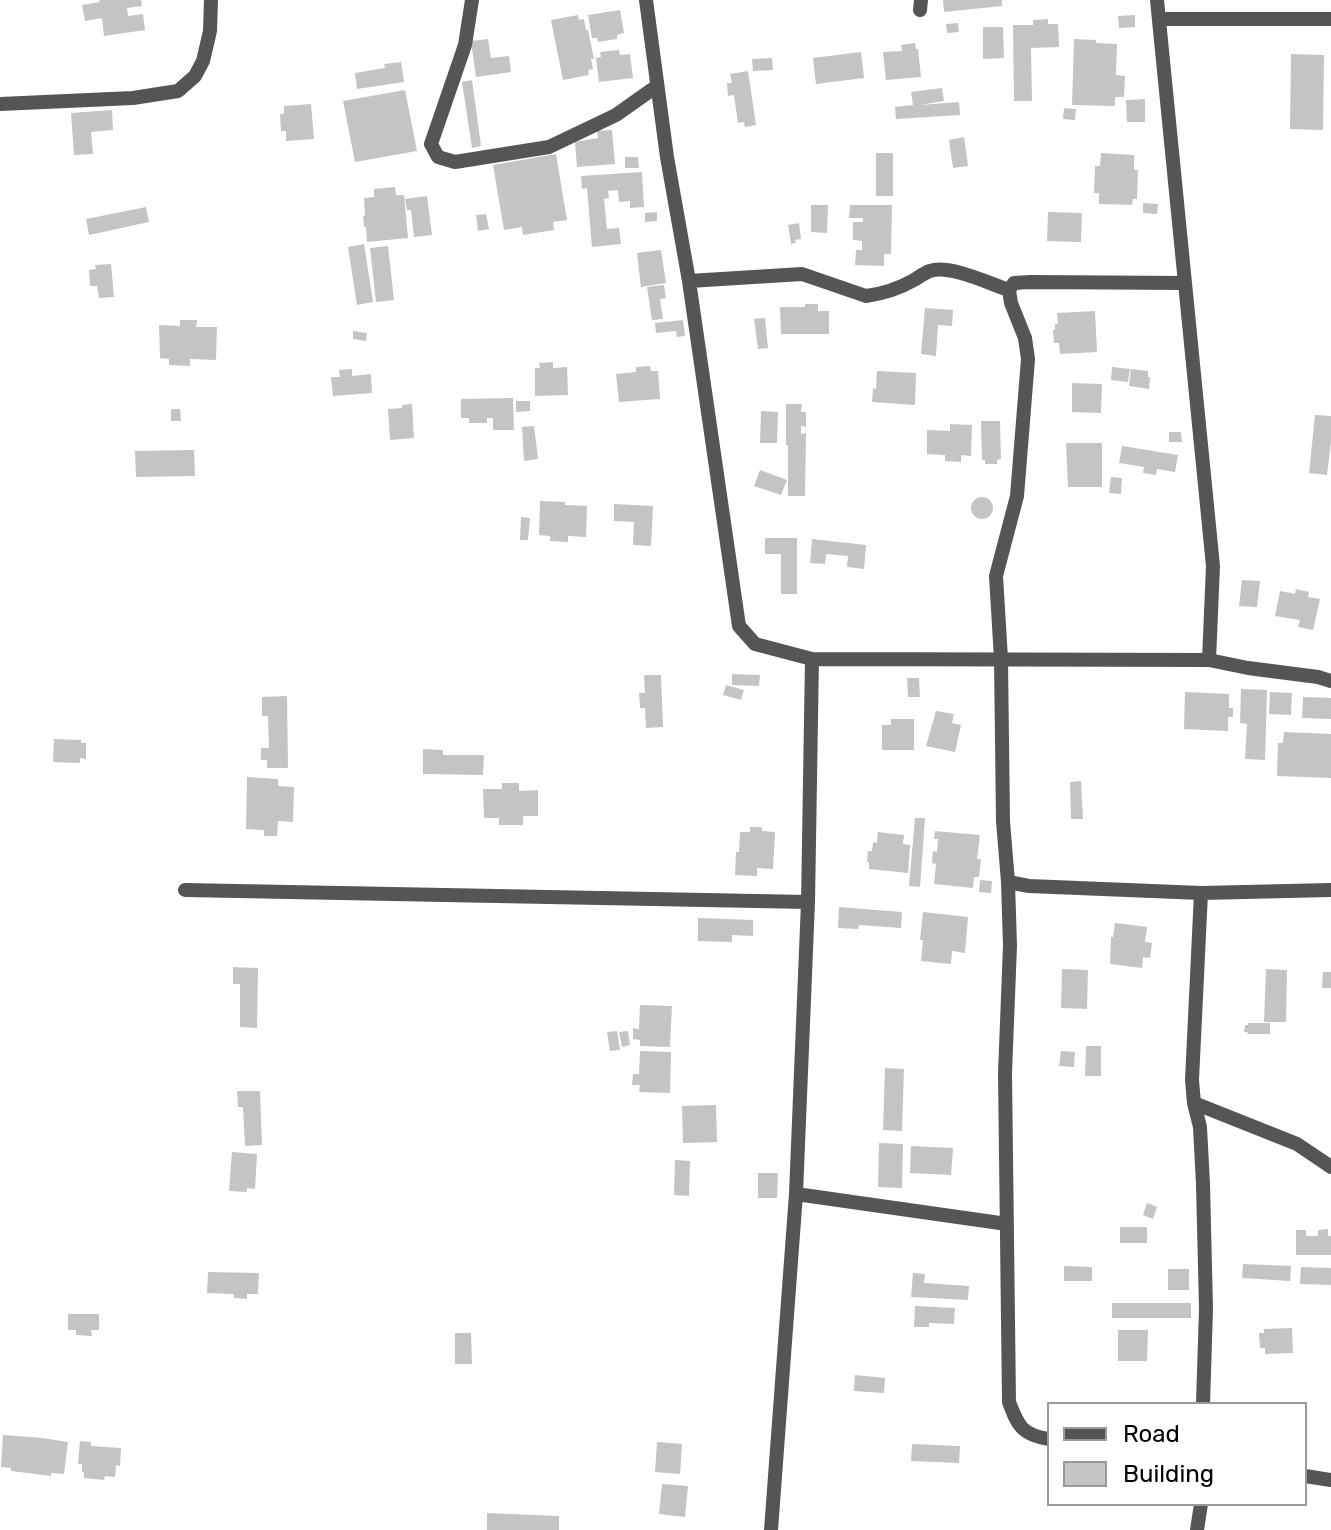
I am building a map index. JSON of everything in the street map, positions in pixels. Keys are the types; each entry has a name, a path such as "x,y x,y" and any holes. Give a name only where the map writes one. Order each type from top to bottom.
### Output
{"street":[{"path":"0,104 133,98 178,91 195,76 203,61 210,31 211,0"},
{"path":"472,0 465,45 431,144 438,157 455,162 549,147 616,115 657,86"},
{"path":"646,0 739,626 755,644 812,659 1209,660 1331,681"},
{"path":"1157,0 1213,566 1209,660"},
{"path":"1159,19 1331,19"},
{"path":"689,281 802,274 866,296 911,282 939,269 1009,290"},
{"path":"1047,1439 1033,1436 1016,1423 1009,1402 1005,1073 1010,946 996,576 1017,496 1028,359 1025,338 1009,290 1014,283 1185,283"},
{"path":"771,1530 796,1194 808,902 812,659"},
{"path":"1008,882 1029,886 1201,893 1331,890"},
{"path":"185,890 808,902"},
{"path":"1201,893 1192,1080 1200,1127 1203,1184 1206,1309 1203,1402"},
{"path":"1194,1103 1297,1144 1331,1167"},
{"path":"796,1194 1007,1224"},
{"path":"1307,1476 1331,1480"},
{"path":"1197,1530 1201,1506"}],"building":[{"path":"99,0 141,0 142,6 127,8 128,16 143,14 145,30 104,36 102,18 85,21 82,5"},
{"path":"943,0 1002,0 1002,6 944,12"},
{"path":"620,10 624,33 617,35 617,39 598,42 597,38 592,38 588,15"},
{"path":"578,15 579,20 584,19 588,30 593,69 588,70 589,75 563,80 551,20"},
{"path":"1135,15 1135,27 1119,28 1118,16"},
{"path":"1048,19 1048,24 1058,24 1059,47 1031,48 1032,101 1014,101 1013,25 1033,25 1033,20"},
{"path":"958,23 959,32 947,33 946,24"},
{"path":"983,27 1003,27 1004,58 983,59"},
{"path":"488,39 491,58 509,56 511,72 476,77 471,41"},
{"path":"1074,39 1117,44 1116,75 1125,76 1124,97 1115,97 1115,106 1072,105"},
{"path":"915,43 921,77 886,80 883,52 902,51 901,45"},
{"path":"619,50 620,55 630,54 633,78 599,82 596,58 601,57 600,52"},
{"path":"861,52 864,78 816,84 813,58"},
{"path":"1291,54 1324,55 1323,130 1290,129"},
{"path":"772,58 773,70 753,71 752,59"},
{"path":"401,62 404,82 357,89 355,73"},
{"path":"748,71 756,125 745,127 744,122 738,123 734,95 728,96 727,83 732,83 730,74"},
{"path":"472,80 481,146 472,148 462,82"},
{"path":"942,88 944,101 920,105 959,102 960,115 896,119 895,107 913,105 911,92"},
{"path":"405,90 417,151 355,162 343,101"},
{"path":"1145,99 1145,122 1127,122 1126,100"},
{"path":"311,104 314,139 286,141 286,131 281,131 280,114 284,114 284,106"},
{"path":"1064,108 1076,109 1075,120 1063,119"},
{"path":"112,110 113,130 91,132 93,154 74,155 71,113"},
{"path":"612,130 615,164 577,167 575,142 598,138 597,131"},
{"path":"964,137 968,166 953,168 949,140"},
{"path":"876,153 893,153 893,196 876,196"},
{"path":"1101,153 1134,155 1134,170 1138,170 1137,199 1133,199 1132,205 1099,204 1099,193 1094,193 1095,166 1100,166"},
{"path":"556,154 567,220 553,222 554,230 523,235 522,227 504,230 493,165"},
{"path":"625,157 638,157 639,168 625,168"},
{"path":"642,172 644,207 630,208 630,201 619,202 618,190 608,191 609,198 604,199 607,229 619,228 621,244 592,247 587,188 582,189 581,176"},
{"path":"395,187 396,195 404,195 408,238 367,242 364,198 374,197 374,189"},
{"path":"427,196 432,235 414,237 411,210 407,210 405,199"},
{"path":"1143,203 1158,204 1157,214 1143,213"},
{"path":"811,205 828,205 827,233 811,232"},
{"path":"850,205 892,205 891,254 884,254 884,266 855,265 856,250 862,250 862,241 853,240 853,222 863,222 863,218 849,218"},
{"path":"146,207 149,222 89,235 86,219"},
{"path":"657,212 657,221 645,222 645,213"},
{"path":"1048,212 1082,213 1081,242 1047,241"},
{"path":"486,214 489,229 478,231 476,215"},
{"path":"799,223 801,239 791,244 788,225"},
{"path":"364,244 373,302 357,305 348,247"},
{"path":"388,246 394,300 376,302 370,248"},
{"path":"661,250 666,283 641,287 637,253"},
{"path":"111,264 114,297 99,298 97,286 90,286 89,270 96,269 95,265"},
{"path":"664,285 666,298 660,299 663,319 652,320 647,287"},
{"path":"805,304 818,304 818,311 829,311 829,334 781,334 780,307 805,307"},
{"path":"925,308 953,310 952,326 938,325 936,356 921,354"},
{"path":"1095,311 1097,352 1060,354 1059,343 1054,343 1053,330 1058,324 1057,313"},
{"path":"765,318 768,348 758,349 754,319"},
{"path":"180,320 197,320 196,327 217,327 216,360 190,359 190,366 169,365 169,359 160,358 159,325 180,326"},
{"path":"683,320 685,336 677,337 676,331 656,333 655,323"},
{"path":"353,331 367,333 366,341 353,339"},
{"path":"553,362 553,368 567,367 568,395 535,396 535,368 540,368 539,363"},
{"path":"650,366 651,371 658,371 660,399 619,402 616,374 636,372 636,367"},
{"path":"1112,367 1130,369 1128,382 1111,380"},
{"path":"352,369 352,376 371,374 372,393 333,396 331,377 340,377 339,370"},
{"path":"1131,369 1148,371 1149,389 1129,386"},
{"path":"877,371 916,373 915,405 872,402"},
{"path":"1072,383 1102,384 1101,413 1072,412"},
{"path":"513,398 514,430 493,430 493,418 487,418 487,423 469,423 469,418 461,418 461,399"},
{"path":"516,401 530,401 530,411 516,412"},
{"path":"412,404 414,438 390,440 388,409"},
{"path":"786,404 802,404 801,412 806,412 806,427 801,426 801,434 806,433 805,496 788,496"},
{"path":"171,409 180,409 181,421 171,421"},
{"path":"761,411 778,412 777,443 760,443"},
{"path":"1315,415 1331,416 1327,475 1309,473"},
{"path":"981,421 1000,421 1001,459 997,460 997,464 985,464 982,460"},
{"path":"950,424 972,425 971,456 961,455 961,462 945,461 945,455 927,454 927,430 950,431"},
{"path":"534,426 538,459 524,461 522,427"},
{"path":"1169,432 1181,432 1182,442 1169,442"},
{"path":"1066,443 1102,443 1102,487 1068,487"},
{"path":"1122,446 1178,455 1175,472 1157,469 1156,475 1143,473 1144,467 1119,463"},
{"path":"194,450 195,476 136,477 135,451"},
{"path":"760,470 787,480 781,495 754,486"},
{"path":"1111,477 1122,478 1121,494 1109,493"},
{"path":"982,497 990,500 993,508 990,516 982,519 974,516 971,508 974,500"},
{"path":"540,501 587,506 586,537 568,536 568,542 550,541 550,536 539,535"},
{"path":"614,504 653,506 651,546 633,545 634,522 614,521"},
{"path":"521,517 530,518 528,540 520,540"},
{"path":"765,538 797,538 797,594 781,594 781,554 765,554"},
{"path":"812,539 866,545 864,569 847,567 848,556 826,554 825,564 810,563"},
{"path":"1242,580 1260,581 1257,607 1239,606"},
{"path":"1296,589 1309,592 1308,597 1320,599 1313,630 1298,627 1300,620 1275,616 1280,591 1295,594"},
{"path":"732,674 760,675 759,686 732,685"},
{"path":"644,675 661,675 663,727 646,728 645,708 640,708 639,693 645,693"},
{"path":"907,678 919,678 920,697 908,697"},
{"path":"726,685 744,690 741,700 723,695"},
{"path":"1241,689 1267,690 1265,760 1245,759 1247,724 1240,723"},
{"path":"1185,692 1229,694 1233,717 1228,717 1228,731 1184,729"},
{"path":"1270,692 1292,693 1291,715 1269,714"},
{"path":"287,696 288,768 267,768 267,760 261,760 261,748 269,748 268,716 262,716 262,697"},
{"path":"1303,697 1331,698 1331,719 1302,718"},
{"path":"936,711 954,714 952,723 961,725 955,752 926,746"},
{"path":"891,719 914,719 914,750 882,750 882,725 891,725"},
{"path":"1284,732 1331,734 1331,778 1277,776 1278,743 1283,743"},
{"path":"54,739 86,743 86,759 80,758 80,763 53,762"},
{"path":"423,749 443,750 443,755 484,755 483,775 423,774"},
{"path":"247,777 278,779 278,786 294,787 293,822 278,821 277,836 264,836 264,830 246,829"},
{"path":"1081,781 1083,819 1071,819 1070,782"},
{"path":"502,783 519,783 519,791 538,790 538,816 523,816 523,825 499,825 499,818 484,818 483,789 502,789"},
{"path":"915,818 925,818 920,887 909,886"},
{"path":"750,827 775,832 773,869 757,868 757,876 735,875 740,832 750,832"},
{"path":"935,831 980,835 977,859 981,859 979,877 974,877 973,888 934,884 936,864 932,863 933,851 937,852 938,839 934,839"},
{"path":"878,832 904,835 903,844 910,845 908,873 869,869 868,851 872,851 873,842 877,843"},
{"path":"980,880 992,881 991,893 979,892"},
{"path":"839,907 902,912 901,928 859,925 858,929 838,928"},
{"path":"923,912 968,917 965,953 952,951 951,964 921,961"},
{"path":"698,918 753,920 753,936 732,935 732,942 698,941"},
{"path":"1115,923 1147,927 1145,942 1152,943 1150,958 1143,957 1142,968 1110,964"},
{"path":"233,967 258,968 257,1028 240,1027 240,984 233,984"},
{"path":"1062,969 1088,970 1087,1009 1061,1008"},
{"path":"1266,969 1287,970 1286,1022 1264,1022"},
{"path":"1323,972 1331,972 1331,988 1322,988"},
{"path":"640,1005 672,1006 670,1047 640,1046 640,1040 633,1039 633,1028 639,1029"},
{"path":"1248,1023 1270,1023 1270,1034 1247,1034 1244,1032"},
{"path":"617,1031 620,1050 610,1051 607,1032"},
{"path":"628,1031 630,1045 622,1047 619,1032"},
{"path":"1086,1046 1101,1046 1101,1076 1085,1076"},
{"path":"640,1051 671,1052 670,1093 639,1092 640,1085 632,1085 633,1074 639,1074"},
{"path":"1061,1051 1075,1052 1074,1067 1059,1066"},
{"path":"885,1068 904,1069 902,1131 883,1130"},
{"path":"237,1091 260,1091 262,1145 245,1146 243,1107 238,1107"},
{"path":"716,1105 717,1142 683,1143 682,1106"},
{"path":"879,1143 903,1144 902,1188 878,1187"},
{"path":"911,1146 953,1148 951,1175 910,1173"},
{"path":"232,1152 257,1154 255,1189 229,1191"},
{"path":"675,1160 690,1161 689,1196 674,1195"},
{"path":"758,1173 778,1173 777,1198 758,1198"},
{"path":"1147,1203 1157,1207 1153,1219 1143,1215"},
{"path":"1120,1227 1147,1227 1147,1243 1120,1243"},
{"path":"1328,1229 1331,1255 1296,1255 1296,1230 1306,1230 1306,1236 1318,1236 1318,1230"},
{"path":"1243,1264 1291,1266 1290,1281 1242,1278"},
{"path":"1064,1266 1092,1267 1092,1281 1064,1281"},
{"path":"1301,1267 1331,1268 1331,1285 1300,1284"},
{"path":"1168,1269 1189,1269 1189,1290 1168,1290"},
{"path":"208,1272 259,1273 258,1294 247,1294 247,1299 234,1298 234,1294 207,1293"},
{"path":"913,1273 925,1274 924,1283 969,1286 968,1300 911,1297"},
{"path":"1112,1303 1191,1303 1191,1318 1112,1318"},
{"path":"915,1306 955,1308 954,1324 929,1323 929,1327 914,1327"},
{"path":"68,1314 99,1314 99,1330 91,1330 92,1336 76,1335 76,1330 68,1330"},
{"path":"1292,1328 1293,1353 1265,1354 1265,1348 1260,1348 1259,1333 1264,1333 1264,1329"},
{"path":"1118,1330 1148,1330 1147,1361 1118,1361"},
{"path":"455,1333 471,1333 472,1364 455,1364"},
{"path":"855,1375 885,1378 884,1393 854,1391"},
{"path":"3,1435 68,1442 64,1474 51,1473 51,1476 1,1467"},
{"path":"80,1441 91,1442 91,1446 121,1448 120,1466 116,1465 115,1477 105,1476 104,1480 84,1478 82,1464 78,1464"},
{"path":"657,1442 682,1444 680,1474 655,1472"},
{"path":"912,1444 960,1446 959,1463 911,1461"},
{"path":"662,1484 688,1486 685,1517 659,1514"},
{"path":"487,1513 559,1516 559,1530 487,1530"}]}
